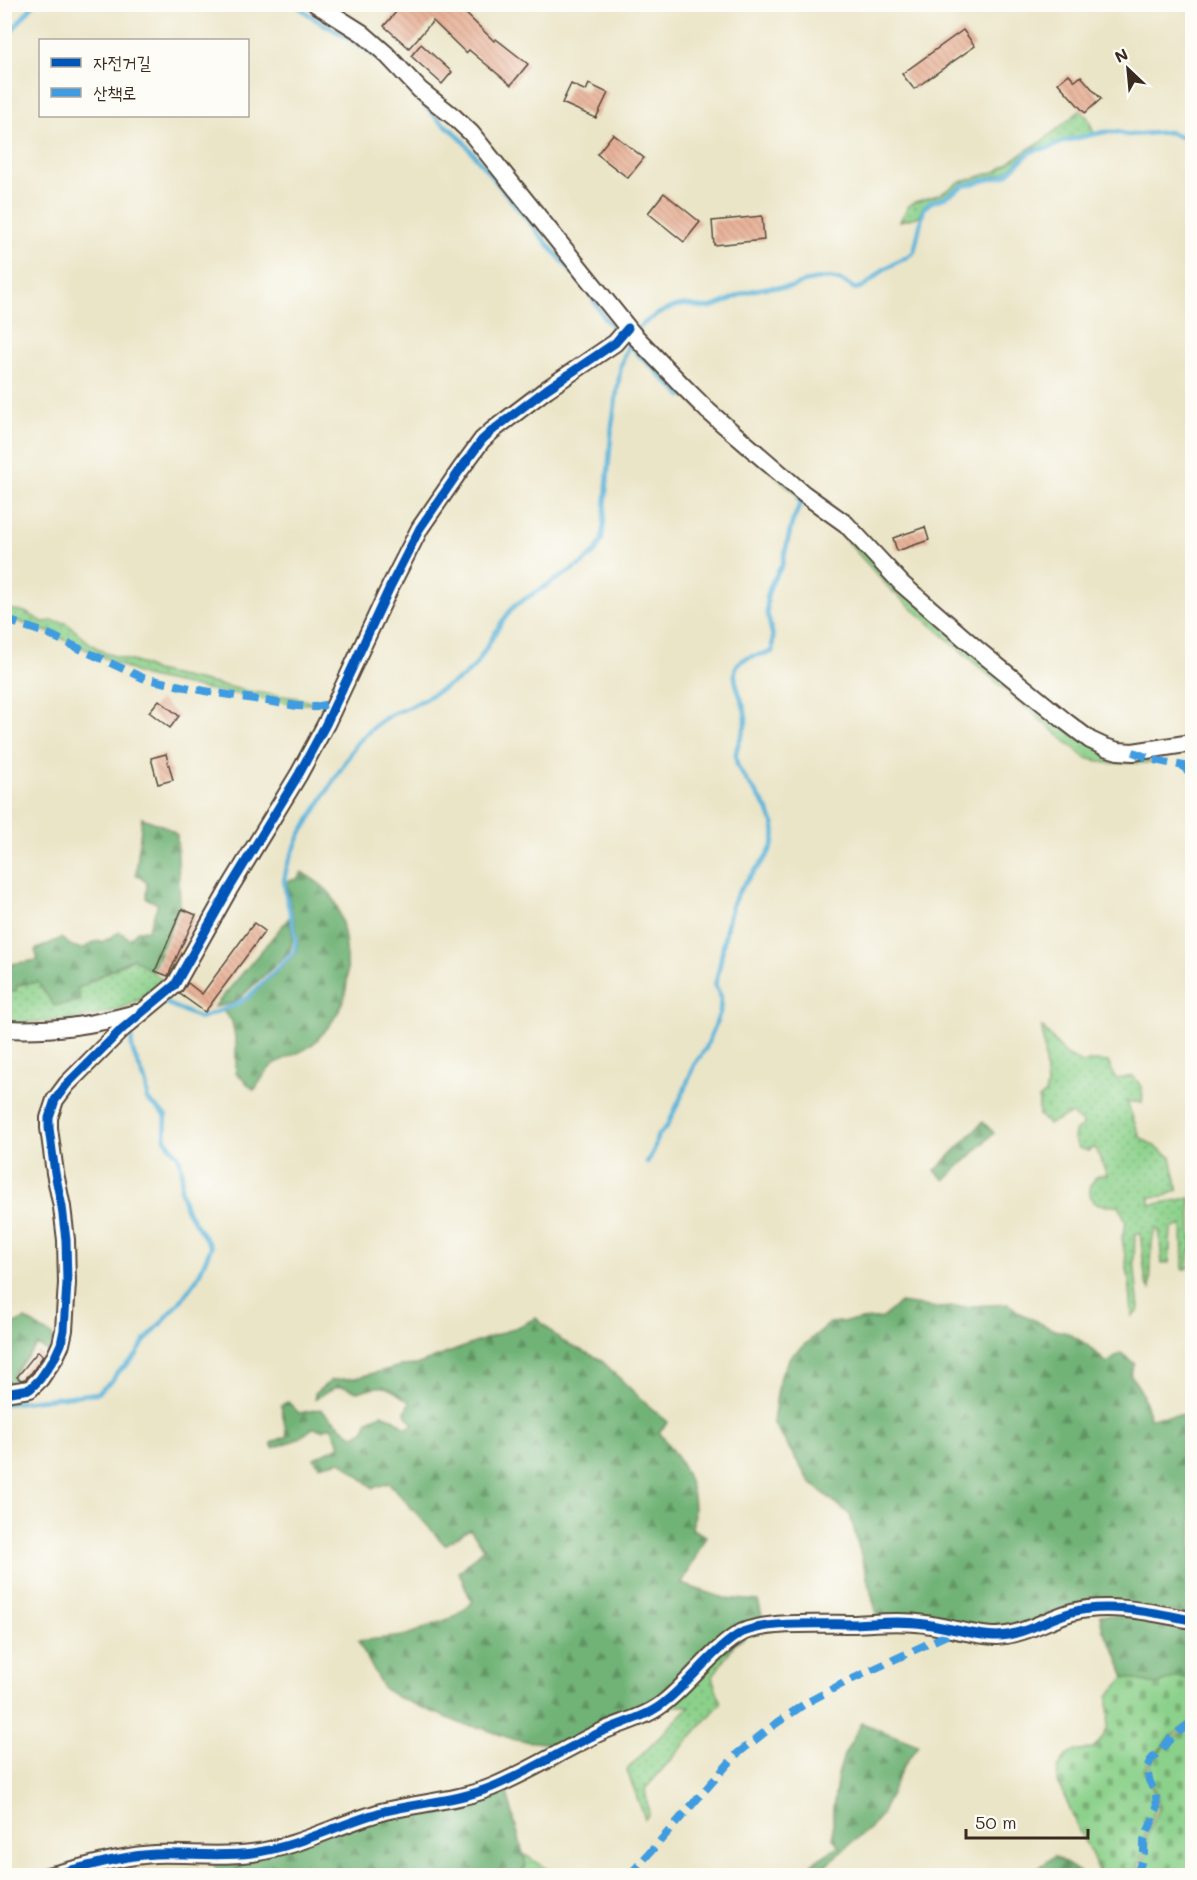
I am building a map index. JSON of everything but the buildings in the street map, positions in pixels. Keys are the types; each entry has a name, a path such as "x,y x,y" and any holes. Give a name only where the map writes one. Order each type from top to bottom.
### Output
{"street":[{"path":"316,4 362,33 386,54 420,90 471,134 628,328 708,411 804,494 846,524 902,584 979,651 1090,741 1118,751 1133,752 1192,743"},
{"path":"4,1393 30,1389 40,1379 56,1357 64,1330 68,1262 49,1128 55,1100 67,1084 141,1011 175,985 326,724 420,528 482,440 539,395 615,343 628,328"},
{"path":"4,1029 61,1029 97,1024 141,1011"},
{"path":"47,1875 101,1861 152,1854 253,1853 310,1839 362,1818 491,1788 603,1731 647,1713 665,1702 724,1646 739,1634 751,1629 790,1624 921,1623 995,1636 1017,1632 1071,1612 1092,1608 1123,1609 1192,1620"}],"green space":[{"path":"1080,111 1088,118 1094,134 1064,140 1050,147 1035,148 1005,173 962,185 943,197 931,201 923,207 920,216 900,221 908,206 941,194 958,183 997,171 1041,142"},
{"path":"630,342 1062,724 1153,763 1107,763 1086,758 890,589 834,527 665,379"},
{"path":"5,608 25,612 43,622 66,623 105,653 144,665 155,671 253,692 298,698 316,704 297,704 205,689 144,676 48,632 5,617"},
{"path":"142,818 164,826 177,835 180,906 152,972 133,958 77,989 80,1001 54,1006 38,982 17,985 16,991 5,992 5,965 38,960 35,950 61,938 72,946 82,949 120,932 130,939 137,931 148,930 158,904 146,898 147,883 136,874"},
{"path":"302,872 325,888 336,905 346,947 346,991 337,1013 318,1039 304,1050 273,1065 254,1090 236,1073 236,1043 232,1021 222,1010 236,1006 249,998 296,953 298,938 287,881 297,879"},
{"path":"289,918 293,936 290,951 240,998 233,1003 214,1007"},
{"path":"134,958 163,980 148,994 130,1005 90,1017 5,1023 5,992 16,991 16,985 38,982 76,989"},
{"path":"1042,1027 1066,1055 1083,1063 1108,1062 1116,1079 1133,1076 1141,1088 1142,1102 1127,1102 1140,1137 1171,1157 1178,1190 1165,1196 1150,1197 1150,1205 1190,1198 1192,1249 1188,1268 1183,1270 1182,1225 1171,1229 1169,1263 1162,1264 1159,1230 1155,1230 1152,1242 1150,1289 1146,1283 1140,1233 1135,1234 1134,1261 1139,1309 1132,1316 1122,1237 1126,1223 1119,1205 1107,1206 1093,1202 1090,1195 1092,1182 1097,1176 1107,1175 1095,1147 1088,1151 1079,1148 1074,1139 1075,1131 1084,1125 1071,1114 1048,1124 1039,1115 1039,1099 1045,1094 1047,1086"},
{"path":"983,1122 994,1133 945,1180 935,1171"},
{"path":"899,1303 938,1308 1009,1304 1021,1314 1054,1330 1068,1333 1086,1344 1107,1363 1121,1353 1135,1364 1130,1374 1141,1391 1150,1418 1187,1414 1192,1424 1192,1615 1124,1604 1008,1629 878,1618 850,1515 810,1482 773,1422 780,1376 790,1357 830,1323 883,1318"},
{"path":"536,1318 562,1341 600,1359 668,1422 659,1432 688,1477 694,1501 692,1529 706,1536 682,1584 724,1598 758,1601 764,1623 662,1698 563,1745 515,1740 482,1728 462,1724 397,1697 383,1688 358,1641 404,1636 454,1617 472,1603 459,1572 484,1548 470,1529 445,1545 389,1483 373,1488 341,1461 319,1466 314,1458 340,1446 331,1426 323,1430 313,1428 298,1439 273,1448 271,1443 287,1436 281,1405 288,1402 299,1413 320,1409 353,1436 364,1431 368,1420 381,1414 395,1419 406,1428 413,1425 405,1413 409,1402 385,1387 374,1387 357,1392 340,1387 331,1389 315,1399 315,1393 332,1380 355,1378 401,1366 416,1365"},
{"path":"25,1319 54,1337 50,1353 37,1345 12,1376 23,1386 4,1388 4,1323 10,1326"},
{"path":"1100,1615 1128,1616 1192,1626 1192,1679 1176,1677 1157,1685 1125,1677 1115,1651 1103,1631"},
{"path":"739,1638 712,1677 721,1703 645,1789 649,1814 645,1819 627,1770 690,1706 667,1706"},
{"path":"1125,1677 1157,1685 1176,1677 1192,1679 1192,1721 1173,1735 1149,1761 1146,1769 1155,1795 1156,1808 1143,1840 1143,1853 1135,1875 1099,1875 1092,1855 1057,1782 1058,1768 1066,1756 1076,1750 1093,1749 1104,1736 1109,1719 1108,1696"},
{"path":"862,1723 918,1745 903,1767 881,1815 870,1828 816,1875 794,1875 839,1846 833,1838 833,1809 838,1775 844,1755"},
{"path":"1192,1724 1192,1875 1138,1875 1146,1853 1145,1841 1159,1809 1157,1795 1150,1779 1151,1762 1166,1744"},
{"path":"505,1785 526,1865 519,1876 220,1876 211,1859 357,1825"},
{"path":"523,1854 557,1875 519,1876 526,1865"},
{"path":"1054,1856 1084,1875 1030,1875"}],"waterway":[{"path":"4,40 34,4"},
{"path":"294,4 362,47 387,67"},
{"path":"413,94 458,135 583,285"},
{"path":"636,330 653,317 676,306 711,307 745,293 772,287 791,287 825,278 843,281 855,289 865,286 884,269 914,252 924,208 931,202 944,198 963,186 1006,175 1029,153 1036,150 1104,132 1128,135 1169,132 1192,142"},
{"path":"590,294 605,319 619,332"},
{"path":"629,343 682,396"},
{"path":"163,1002 200,1018 235,1005 248,997 294,952 296,938 284,881 287,866 300,835 357,743 379,722 463,677 476,665 501,623 515,605 583,563 595,552 602,540 612,425 621,365 629,343"},
{"path":"647,1162 654,1150 657,1137 667,1126 683,1093 694,1065 706,1048 720,1012 721,997 715,985 726,930 736,897 768,855 774,840 770,815 737,764 737,747 746,720 735,670 738,664 745,659 772,652 773,637 767,613 767,597 771,584 782,565 792,523 801,502 798,499"},
{"path":"4,1404 97,1393 136,1356 144,1342 180,1302 198,1277 211,1247 186,1209 181,1190 182,1169 179,1157 165,1139 166,1116 147,1099 145,1080 132,1046 134,1026"}],"marked path":[{"path":"4,619 48,634 143,678 297,706 316,707 336,702"},
{"path":"1133,752 1154,760 1184,766 1192,779"},
{"path":"629,1876 737,1754 774,1725 806,1703 844,1683 955,1631"},
{"path":"1137,1876 1144,1853 1144,1841 1157,1809 1156,1795 1147,1769 1150,1761 1174,1735 1192,1722"}],"cycle path":[{"path":"4,1393 30,1389 40,1379 55,1357 64,1330 67,1283 66,1240 49,1128 49,1118 55,1100 67,1084 122,1029 175,985 326,724 420,528 482,440 547,389 615,343 628,328"},
{"path":"47,1876 141,1855 228,1855 269,1850 385,1811 453,1798 492,1787 601,1732 659,1707 723,1646 743,1632 754,1628 796,1624 907,1622 997,1636 1026,1630 1072,1612 1101,1608 1117,1608 1192,1620"}]}
